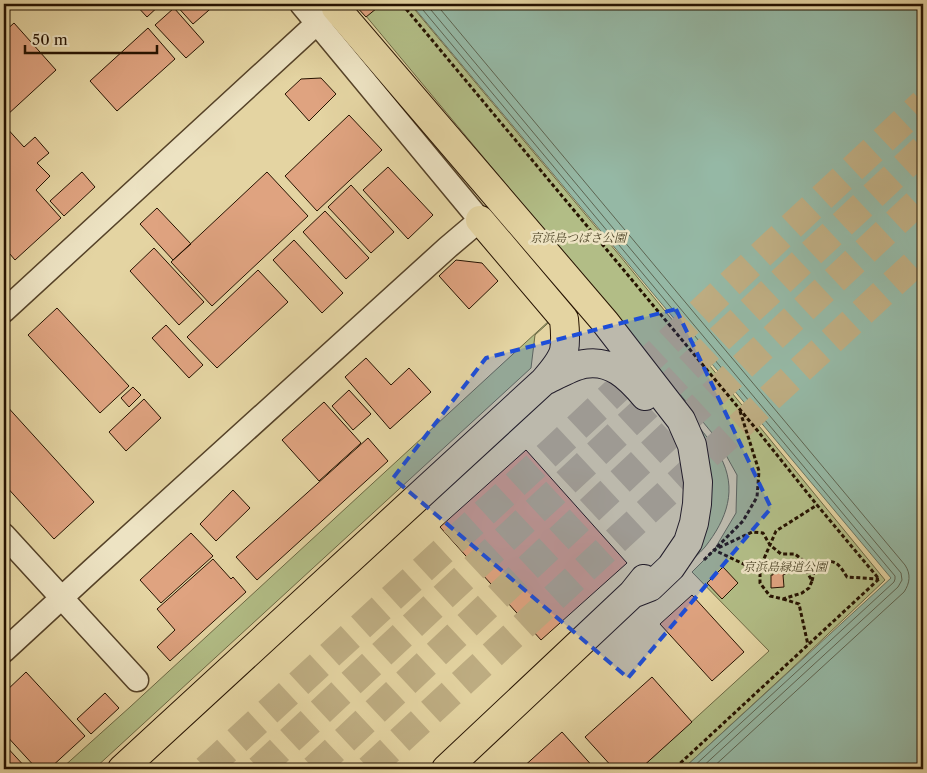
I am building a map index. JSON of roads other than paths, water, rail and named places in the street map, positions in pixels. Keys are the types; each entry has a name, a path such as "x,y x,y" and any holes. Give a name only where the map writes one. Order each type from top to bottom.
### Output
{"highway":[{"path":"328,11 605,322 681,420 692,445 698,482 694,523 688,542 671,567 650,587 632,594"},
{"path":"122,769 553,371 564,352 564,319 480,220"},
{"path":"446,769 632,594 662,558 672,537 680,511 682,490 679,461 674,445 654,408 626,375 613,367 601,364 584,364 544,381"}],"street":[{"path":"4,651 440,254 480,220 328,11 301,4"},
{"path":"4,311 328,11"},
{"path":"4,534 137,680"}],"water":[{"path":"411,4 917,4 923,12 923,769 683,769 891,578"}],"tunnel":[{"path":"206,769 554,449 923,103"},
{"path":"259,769 923,149"},
{"path":"314,769 923,197"},
{"path":"369,769 923,256"}],"park label":[{"name":"京浜島つばさ公園","path":"578,238"},
{"name":"京浜島緑道公園","path":"785,567"}]}
